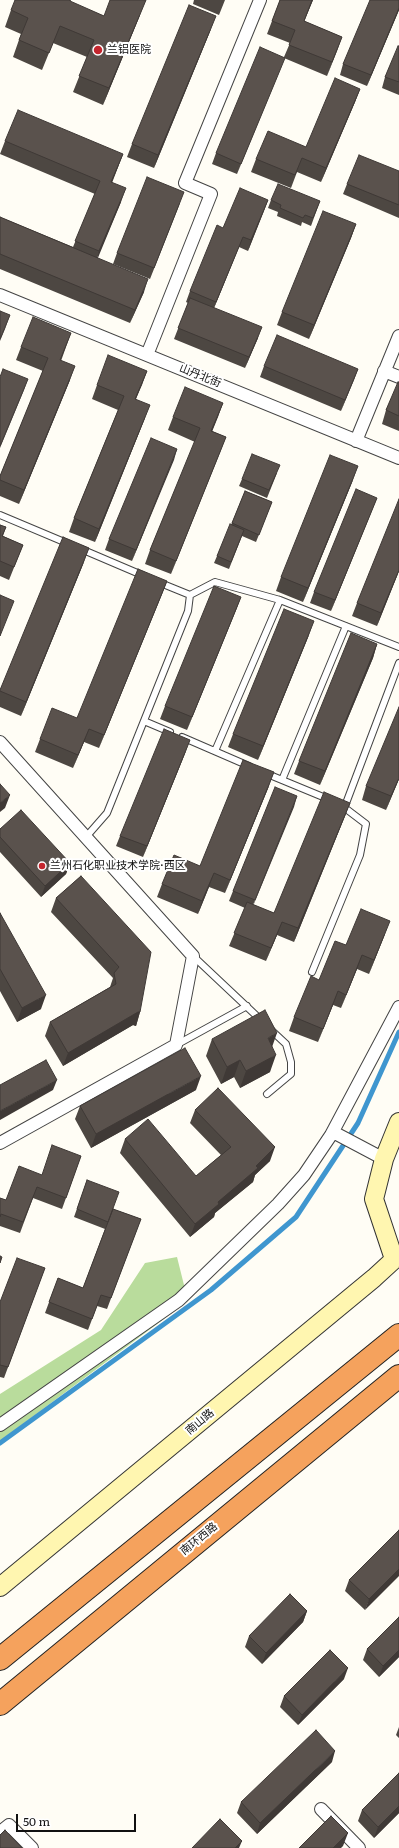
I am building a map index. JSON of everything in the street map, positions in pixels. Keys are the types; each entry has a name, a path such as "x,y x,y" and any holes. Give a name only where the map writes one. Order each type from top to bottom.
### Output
{"highway":[{"path":"0,1659 399,1335"},
{"name":"南环西路","path":"0,1704 399,1376"}],"street":[{"path":"147,355 211,194 185,183 260,0"},
{"name":"山丹北街","path":"0,295 399,458"},
{"path":"356,441 399,336"},
{"path":"384,371 399,378"},
{"path":"0,742 193,956 176,1045 0,1142"},
{"path":"0,1425 179,1300 227,1255 304,1175 338,1134 399,1007"},
{"path":"397,1262 374,1199 377,1155 399,1122"},
{"path":"338,1134 377,1155"},
{"name":"南山路","path":"0,1587 374,1278 397,1262"},
{"path":"321,1809 359,1848"},
{"path":"0,1832 9,1825 32,1848"}],"lane":[{"path":"0,516 146,576"},
{"path":"153,579 190,595"},
{"path":"190,595 214,582 280,600 399,647"},
{"path":"86,837 107,813 188,611 190,595"},
{"path":"215,751 280,600"},
{"path":"282,780 346,626"},
{"path":"345,806 399,663"},
{"path":"144,721 255,768"},
{"path":"262,771 345,806 366,824 360,855 312,972"},
{"path":"193,956 286,1044 291,1062 291,1074 267,1094"},
{"path":"176,1045 247,1006"}],"green space":[{"path":"177,1257 188,1301 0,1441 0,1394 101,1330 145,1263"}],"building":[{"name":"兰铝医院","path":"15,0 70,0 104,16 110,0 146,0 109,88 79,76 94,40 60,26 49,53 19,40 28,18 11,10"},
{"path":"280,0 312,0 304,21 342,37 332,62 289,45 295,30 272,21"},
{"path":"370,0 399,0 399,8 371,75 343,64"},
{"path":"189,5 216,16 158,155 132,144"},
{"path":"399,46 399,82 385,77"},
{"path":"260,47 285,58 241,164 216,153"},
{"path":"335,78 360,89 326,168 302,158 295,175 256,159 268,131 306,147"},
{"path":"18,110 123,154 111,182 126,188 99,251 75,241 100,181 5,141"},
{"path":"359,155 399,171 399,205 347,184"},
{"path":"147,177 184,192 154,268 117,253"},
{"path":"278,184 320,201 313,218 305,215 303,218 280,208 281,205 271,200"},
{"path":"240,188 268,200 251,240 243,237 216,302 190,291 217,225 223,228"},
{"path":"323,211 356,224 314,325 282,312"},
{"path":"0,217 148,279 135,310 0,254"},
{"path":"190,298 262,327 249,357 178,328"},
{"path":"0,311 10,315 0,339"},
{"path":"33,317 71,333 60,360 75,366 24,490 0,480 0,476 48,358 21,347"},
{"path":"277,335 358,369 345,400 264,366"},
{"path":"108,355 147,371 135,399 150,405 99,529 74,518 124,396 97,385"},
{"path":"3,369 28,379 0,446 0,377"},
{"path":"399,382 399,416 386,410"},
{"path":"185,387 223,403 211,431 226,437 176,561 150,550 200,428 173,417"},
{"path":"151,438 177,449 136,550 109,539"},
{"path":"252,454 280,465 269,490 242,479"},
{"path":"330,455 358,466 308,588 281,577"},
{"path":"356,489 377,498 335,600 314,592"},
{"path":"245,491 272,502 259,535 232,523"},
{"path":"399,499 399,570 381,613 357,603"},
{"path":"230,524 244,530 231,562 217,556"},
{"path":"0,525 6,527 2,536 23,545 14,567 0,561"},
{"path":"63,537 89,548 26,702 0,690"},
{"path":"138,569 167,581 104,735 89,729 78,755 40,739 52,708 77,718"},
{"path":"214,586 241,597 192,717 165,706"},
{"path":"0,595 14,601 0,636"},
{"path":"284,609 314,621 263,746 233,734"},
{"path":"351,633 377,644 325,771 299,761"},
{"path":"399,707 399,778 391,796 366,786"},
{"path":"164,729 190,740 147,846 120,836"},
{"path":"243,760 274,772 230,880 214,873 202,901 162,884 174,855 200,866"},
{"path":"0,784 10,795 0,803"},
{"path":"275,787 297,796 255,900 233,891"},
{"path":"324,792 350,803 298,928 282,922 271,948 234,933 247,902 274,913"},
{"path":"21,810 70,863 45,886 0,837 0,829"},
{"path":"81,876 151,952 140,1012 68,1053 50,1022 116,984 114,973 119,967 56,898"},
{"path":"361,909 390,921 374,960 362,955 346,995 338,991 323,1029 294,1017 311,976 319,980 335,941 346,945"},
{"path":"0,913 46,995 22,1008 0,969"},
{"path":"265,1010 277,1033 268,1038 276,1055 246,1071 240,1060 227,1067 212,1039"},
{"path":"185,1048 201,1076 96,1134 80,1106"},
{"path":"46,1060 57,1080 0,1111 0,1085"},
{"path":"218,1088 275,1147 256,1166 258,1168 195,1224 125,1139 148,1119 196,1176 231,1147 195,1110"},
{"path":"52,1145 81,1156 66,1198 37,1187 23,1222 1,1214 0,1217 0,1198 6,1200 19,1166 42,1175"},
{"path":"87,1180 119,1192 108,1222 77,1209"},
{"path":"113,1209 141,1219 111,1298 101,1295 92,1319 49,1302 58,1278 83,1288"},
{"path":"17,1258 45,1268 8,1367 0,1365 0,1302"},
{"path":"399,1530 399,1569 369,1599 349,1580"},
{"path":"290,1594 307,1611 266,1653 249,1636"},
{"path":"399,1617 399,1650 383,1666 367,1649"},
{"path":"330,1650 348,1668 302,1715 284,1696"},
{"path":"316,1730 335,1751 260,1823 241,1802"},
{"path":"399,1773 399,1806 378,1827 362,1810"},
{"path":"331,1816 348,1833 333,1848 299,1848"},
{"path":"220,1819 242,1841 235,1848 192,1848"},
{"path":"5,1830 22,1848 0,1848 0,1835"}],"waterway":[{"path":"0,1443 211,1290 296,1217 358,1123 399,1032"}],"place":[{"name":"兰铝医院","path":"98,50"},
{"name":"兰州石化职业技术学院·西区","path":"42,866"}]}
